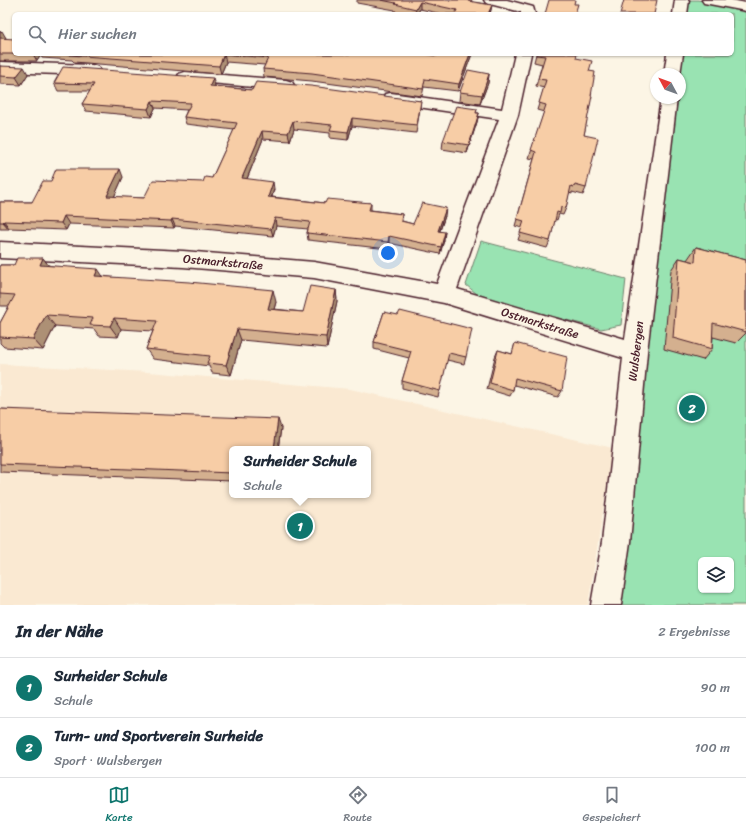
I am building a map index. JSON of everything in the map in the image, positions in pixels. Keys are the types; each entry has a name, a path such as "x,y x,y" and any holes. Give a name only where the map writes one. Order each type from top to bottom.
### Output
{"street":[{"path":"491,0 528,12"},
{"path":"680,12 682,0"},
{"path":"709,0 746,8"},
{"path":"444,294 509,115 523,56"},
{"path":"673,68 675,56"},
{"path":"0,67 107,72"},
{"path":"171,76 305,86"},
{"path":"375,96 509,115"},
{"name":"Wulsbergen","path":"606,605 616,542 635,352 668,104"},
{"name":"Ostmarkstraße","path":"0,250 183,258 314,270 444,294 635,352"}],"shaded area":[{"path":"0,364 148,372 350,389 613,448 588,605 0,605"}],"green space":[{"path":"687,0 698,0 746,10 746,605 616,605 674,104 686,104 686,68 680,68 680,56 734,56 734,12 685,12"},
{"path":"481,241 626,279 621,325 601,329 482,298 466,285"}],"building":[{"path":"381,0 468,0 492,5 489,12 456,12 457,10 420,2 416,9 395,4 396,3"},
{"path":"549,0 575,0 574,4 578,4 576,12 546,12"},
{"path":"624,0 657,0 654,12 621,12"},
{"path":"0,38 12,39 12,54 0,54"},
{"path":"84,56 223,56 219,66"},
{"path":"246,56 269,56 268,58"},
{"path":"269,56 469,56 459,84 425,79 423,89 312,73 263,69"},
{"path":"545,56 576,56 576,58 592,61 589,71 595,72 584,135 598,138 586,188 575,185 574,187 571,186 566,208 561,207 560,213 557,212 550,241 520,233 524,221 517,219 536,152 531,150 546,105 539,103 546,80 538,79"},
{"path":"0,66 24,67 16,77 0,76"},
{"path":"63,67 213,78 210,86 252,90 256,82 311,86 421,101 417,125 352,118 348,132 330,130 332,125 293,121 288,133 262,131 242,178 273,182 268,197 325,203 327,199 371,203 369,210 402,214 401,221 413,224 422,203 446,208 438,231 445,232 441,247 389,236 388,242 307,233 310,222 275,218 271,229 172,219 171,221 64,216 61,223 0,222 0,202 32,202 43,181 51,181 56,169 120,169 107,196 144,198 153,180 203,182 205,177 212,178 237,123 184,117 191,103 152,101 148,109 82,104 94,84 54,83"},
{"path":"468,70 489,74 482,95 460,92"},
{"path":"456,106 477,109 476,113 479,113 469,145 443,141"},
{"path":"696,247 746,260 746,332 713,323 712,349 673,338 679,258 695,262"},
{"path":"17,258 43,258 40,265 98,269 95,276 189,282 273,290 268,309 303,312 310,286 336,290 326,337 237,329 226,365 207,363 210,356 146,349 157,321 114,318 110,326 90,325 93,318 46,315 33,339 0,337 0,323 15,295 0,294 0,265 14,265"},
{"path":"400,311 472,329 466,357 449,353 440,391 402,381 411,351 374,342 384,312 398,315"},
{"path":"515,343 567,357 562,391 515,378 513,390 490,383 498,350 512,354"},
{"path":"0,409 278,419 274,446 229,446 229,473 0,464"}],"place":[{"name":"Turn- und Sportverein Surheide","path":"692,408"},
{"name":"Surheider Schule","path":"300,526"}]}
